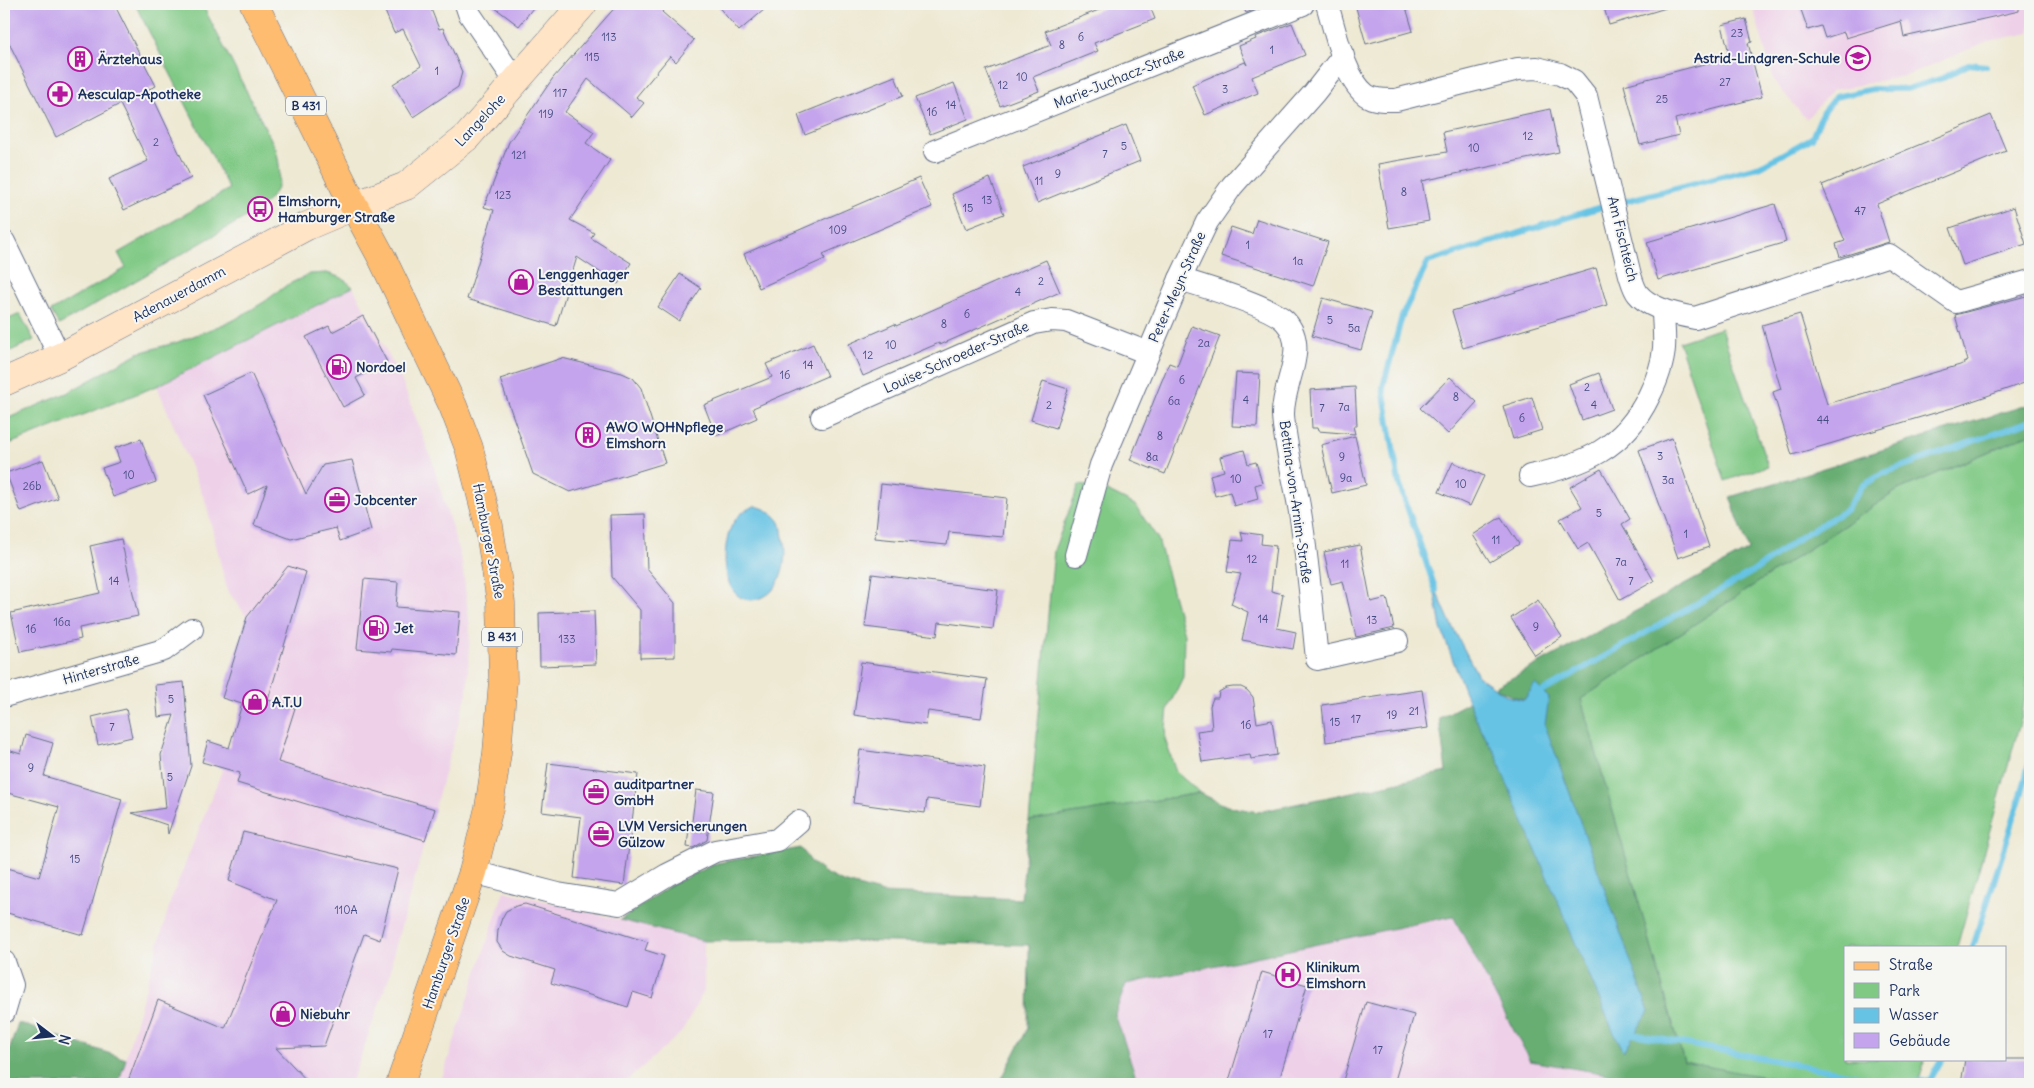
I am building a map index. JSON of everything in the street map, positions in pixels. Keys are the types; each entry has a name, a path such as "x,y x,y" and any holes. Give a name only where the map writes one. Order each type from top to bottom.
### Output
{"main road":[{"name":"Hamburger Straße","path":"254,4 354,206 381,256 453,406 469,448 489,526 501,603 503,680 497,753 489,808 474,872 400,1084"}],"street":[{"path":"466,4 516,82"},
{"name":"Langelohe","path":"354,206 406,186 467,137 583,4"},
{"name":"Marie-Juchacz-Straße","path":"935,151 1303,4"},
{"name":"Am Fischteich","path":"1327,4 1343,56 1353,79 1367,95 1380,100 1396,100 1518,69 1537,68 1574,81 1586,96 1630,276 1638,294 1663,310 1676,315 1696,318 1889,255 1956,302 2030,281"},
{"name":"Peter-Meyn-Straße","path":"1076,555 1101,465 1180,279 1207,222 1232,186 1343,56"},
{"name":"Adenauerdamm","path":"4,382 60,357 307,226 354,206"},
{"path":"4,242 60,357"},
{"name":"Bettina-von-Arnim-Straße","path":"1180,279 1268,310 1285,320 1296,339 1296,357 1285,394 1283,413 1300,512 1317,659 1397,641"},
{"path":"1530,476 1556,470 1583,460 1611,445 1629,428 1640,414 1656,383 1664,349 1663,310"},
{"name":"Louise-Schroeder-Straße","path":"822,417 1034,323 1052,320 1066,321 1148,353"},
{"name":"Hinterstraße","path":"4,696 164,650 192,629"},
{"path":"474,872 558,894 620,904 667,875 715,851 777,840 798,822"},
{"path":"4,962 12,985 4,1012"}],"shaded area":[{"name":"Astrid-Lindgren-Schule","path":"1752,4 2030,4 2030,33 1988,41 1909,75 1833,90 1806,119 1774,81"},
{"path":"353,287 401,379 432,460 462,563 470,627 467,693 394,951 390,974 351,1084 118,1084 171,900 223,768 242,704 222,698 247,617 227,590 206,503 157,386"},
{"path":"504,891 704,941 704,991 681,1033 623,1084 440,1084"},
{"name":"Klinikum Elmshorn","path":"1453,916 1530,1061 1667,1084 1053,1084 1090,943"}],"green space":[{"path":"135,4 202,4 276,149 280,171 278,186 269,199 253,213 59,325 51,311 126,268 118,253 229,189"},
{"path":"327,273 342,278 353,287 157,386 4,446 4,420 69,392 138,353 178,342 234,320 264,302 287,285 310,274"},
{"path":"20,314 34,340 4,354 4,321"},
{"path":"1721,328 1768,466 1725,481 1679,342"},
{"path":"2030,404 2030,434 1898,490 1581,699 1684,1062 1802,1084 1667,1084 1530,1061 1453,916 1126,984 1115,1014 1135,1074 1135,1084 999,1084 1028,1028 1029,945 802,940 704,941 620,920 669,886 717,863 801,848 812,863 828,875 843,882 883,893 1021,899 1029,821 1200,793 1227,806 1258,812 1446,772 1439,718 1469,702 1480,728 1497,756 1503,774 1545,724 1548,698 1514,697 1495,687 1749,550 1730,497"},
{"path":"2030,434 2030,656 2022,716 1957,946 1844,946 1844,1060 1925,1060 1918,1084 1802,1084 1684,1063 1581,699 1898,490"},
{"path":"1079,485 1101,488 1135,505 1158,539 1184,634 1183,677 1168,708 1165,739 1176,772 1200,793 1029,821 1054,550"},
{"path":"18,1023 126,1059 118,1084 4,1084 4,1067"}],"water":[{"path":"755,506 769,511 780,522 785,557 776,586 761,598 751,600 741,597 733,590 728,580 725,555 734,522 743,512"},
{"path":"1433,583 1451,624 1478,676 1507,696 1524,700 1535,684 1549,698 1545,725 1649,1011 1624,1051 1613,1031 1497,756 1480,728 1464,690 1441,628"}],"building":[{"name":"Ärztehaus","path":"4,4 114,4 156,86 149,89 191,178 124,210 109,179 148,161 120,104 56,137 4,33"},
{"path":"382,4 429,4 439,29 443,28 462,72 458,87 413,117 393,84 421,66 403,29 394,33"},
{"path":"490,4 536,4 519,26"},
{"path":"618,4 668,4 662,12 694,40 676,62 670,56 636,97 644,103 632,117 588,79 565,112 594,132 586,143 610,160 570,220 594,233 591,238 631,263 618,284 577,257 556,326 467,299 494,210 484,207 509,142 553,78"},
{"path":"716,4 771,4 739,31"},
{"path":"1114,4 1149,4 1155,19 1094,43 1098,51 1033,77 1039,91 1000,106 986,70 1051,45 1045,31"},
{"path":"1242,4 1268,4 1246,13"},
{"path":"1355,4 1405,4 1413,31 1366,44"},
{"path":"1603,4 1666,4 1666,8 1609,25"},
{"path":"1799,4 2019,4 2019,11 1904,37 1901,21 1846,38 1844,32 1825,38 1821,26 1808,30"},
{"path":"1746,19 1752,42 1748,43 1762,97 1675,119 1679,135 1640,145 1624,85 1730,57 1722,25"},
{"path":"1292,23 1305,55 1252,77 1258,93 1205,115 1192,85 1245,62 1247,65 1239,46 1256,39 1255,37"},
{"path":"895,76 903,96 805,135 798,115"},
{"path":"954,83 968,119 930,134 915,98"},
{"path":"1550,109 1559,152 1422,181 1429,221 1389,228 1378,164 1447,152 1443,132"},
{"path":"1991,115 2006,151 1877,204 1889,242 1840,257 1836,244 1845,241 1822,185"},
{"path":"1126,125 1140,161 1037,203 1023,167"},
{"path":"919,178 932,207 823,254 825,259 759,288 744,254"},
{"path":"990,178 1004,214 966,229 952,194"},
{"path":"1775,204 1786,242 1658,280 1647,242"},
{"path":"2014,207 2026,244 1963,265 1950,228"},
{"path":"1257,219 1328,242 1313,286 1221,256 1231,227 1252,234"},
{"path":"1046,260 1060,292 940,345 939,343 863,376 849,344 895,324 896,326"},
{"path":"1596,268 1607,305 1463,348 1452,311"},
{"path":"680,274 701,288 679,321 658,307"},
{"path":"2030,295 2030,381 1955,407 1792,455 1773,392 1781,389 1762,325 1800,314 1827,404 1968,361 1955,315"},
{"path":"1323,298 1372,312 1361,350 1312,336"},
{"path":"363,316 387,362 356,378 365,395 343,407 306,337 329,326 332,332"},
{"path":"1192,326 1220,336 1165,474 1130,460 1169,363 1177,366"},
{"path":"813,344 827,376 753,408 757,418 716,436 704,405 772,377 766,364"},
{"name":"AWO WOHNpflege Elmshorn","path":"562,358 622,373 633,378 641,388 665,463 570,492 533,474 500,379"},
{"path":"251,373 306,494 323,465 352,460 371,530 340,541 336,528 291,539 254,525 267,485 248,494 203,395"},
{"path":"1236,373 1260,374 1257,427 1232,426"},
{"path":"1599,373 1612,409 1582,420 1569,384"},
{"path":"1450,377 1477,402 1448,434 1420,408"},
{"path":"1043,381 1068,389 1056,428 1031,420"},
{"path":"1355,387 1357,426 1353,426 1355,434 1318,431 1317,428 1312,428 1310,390"},
{"path":"1532,397 1542,430 1513,439 1503,406"},
{"path":"1355,436 1366,485 1332,493 1321,445"},
{"path":"1672,438 1709,547 1678,558 1639,450"},
{"path":"141,439 156,482 113,497 102,468 120,462 115,448"},
{"path":"1244,450 1248,464 1256,462 1262,483 1255,485 1258,499 1234,506 1230,492 1215,496 1210,475 1224,471 1220,457"},
{"path":"43,460 58,498 21,512 6,473"},
{"path":"1453,462 1484,476 1470,506 1439,492"},
{"path":"1601,469 1630,519 1622,524 1654,581 1620,600 1588,543 1578,549 1560,519 1582,507 1570,487"},
{"path":"881,484 1007,498 1003,537 949,532 947,545 875,538"},
{"path":"645,514 647,569 675,603 675,657 640,658 640,610 612,577 610,515"},
{"path":"1501,517 1519,544 1490,562 1473,535"},
{"path":"1241,532 1262,535 1261,544 1276,546 1271,591 1283,594 1277,628 1296,632 1293,649 1242,640 1248,612 1231,604 1241,574 1227,572 1232,540 1243,541"},
{"path":"121,539 138,616 79,628 81,639 20,652 11,613 100,593 90,546"},
{"path":"1360,545 1371,602 1387,598 1394,628 1356,637 1343,581 1331,584 1324,552"},
{"name":"A.T.U","path":"288,566 306,572 268,700 295,708 278,762 435,809 425,840 237,783 240,773 202,762 208,741 229,748 242,704 222,698 247,617"},
{"path":"872,574 998,590 993,629 939,622 937,636 865,627"},
{"path":"364,579 398,582 396,607 460,612 456,655 392,649 391,652 357,649"},
{"path":"1538,600 1562,637 1535,655 1511,618"},
{"path":"594,611 596,664 540,666 539,613"},
{"path":"861,662 987,679 981,718 928,711 926,725 854,715"},
{"path":"184,682 191,766 168,834 167,825 132,813 166,808 161,755 174,715 158,717 155,685"},
{"path":"1241,687 1247,690 1253,697 1257,723 1272,720 1277,755 1251,759 1250,755 1202,762 1197,731 1212,729 1210,706 1213,698 1218,698 1219,692 1226,688"},
{"path":"1422,690 1428,728 1326,742 1322,705"},
{"path":"126,709 132,737 98,745 92,717"},
{"path":"26,735 53,743 44,776 122,799 83,935 4,912 4,867 39,877 59,807 4,792 4,749 21,754"},
{"path":"860,750 985,767 980,806 927,799 925,813 853,803"},
{"path":"548,763 638,774 624,885 574,878 581,817 542,812"},
{"path":"696,790 714,792 707,840 693,848 687,847"},
{"name":"Niebuhr","path":"243,832 398,869 380,940 364,934 324,1046 276,1048 310,1084 127,1084 158,1000 225,1028 277,900 229,881"},
{"path":"525,904 648,942 645,950 664,956 652,998 633,992 628,1007 551,983 555,970 511,956 503,951 497,942 502,918 506,911"},
{"path":"1262,972 1307,985 1278,1084 1228,1084"},
{"path":"1366,1002 1414,1015 1394,1084 1342,1084"},
{"path":"2030,1059 2030,1084 1961,1084 1965,1060"}],"waterway":[{"path":"1436,591 1399,483 1383,387 1402,316 1428,262 1591,210 1761,166 1812,138 1823,112 1835,97 1873,89 1907,89 1943,78 1969,64 1986,66"},
{"path":"1539,697 1542,692 1754,571 1802,536 1846,510 1862,486 1884,473 2030,421"},
{"path":"1973,946 2023,789 2030,760"},
{"path":"1628,1033 1901,1084 1930,1080 1941,1060"}],"place":[{"name":"Astrid-Lindgren-Schule","path":"1858,58"},
{"name":"Ärztehaus","path":"80,59"},
{"name":"Aesculap-Apotheke","path":"60,94"},
{"name":"Elmshorn, Hamburger Straße","path":"260,209"},
{"name":"Lenggenhager Bestattungen","path":"521,282"},
{"name":"Nordoel","path":"339,367"},
{"name":"AWO WOHNpflege Elmshorn","path":"588,435"},
{"name":"Jobcenter","path":"337,500"},
{"name":"Jet","path":"376,628"},
{"name":"A.T.U","path":"255,702"},
{"name":"auditpartner GmbH","path":"596,792"},
{"name":"LVM Versicherungen Gülzow","path":"601,834"},
{"name":"Klinikum Elmshorn","path":"1288,975"},
{"name":"Niebuhr","path":"283,1014"}]}
